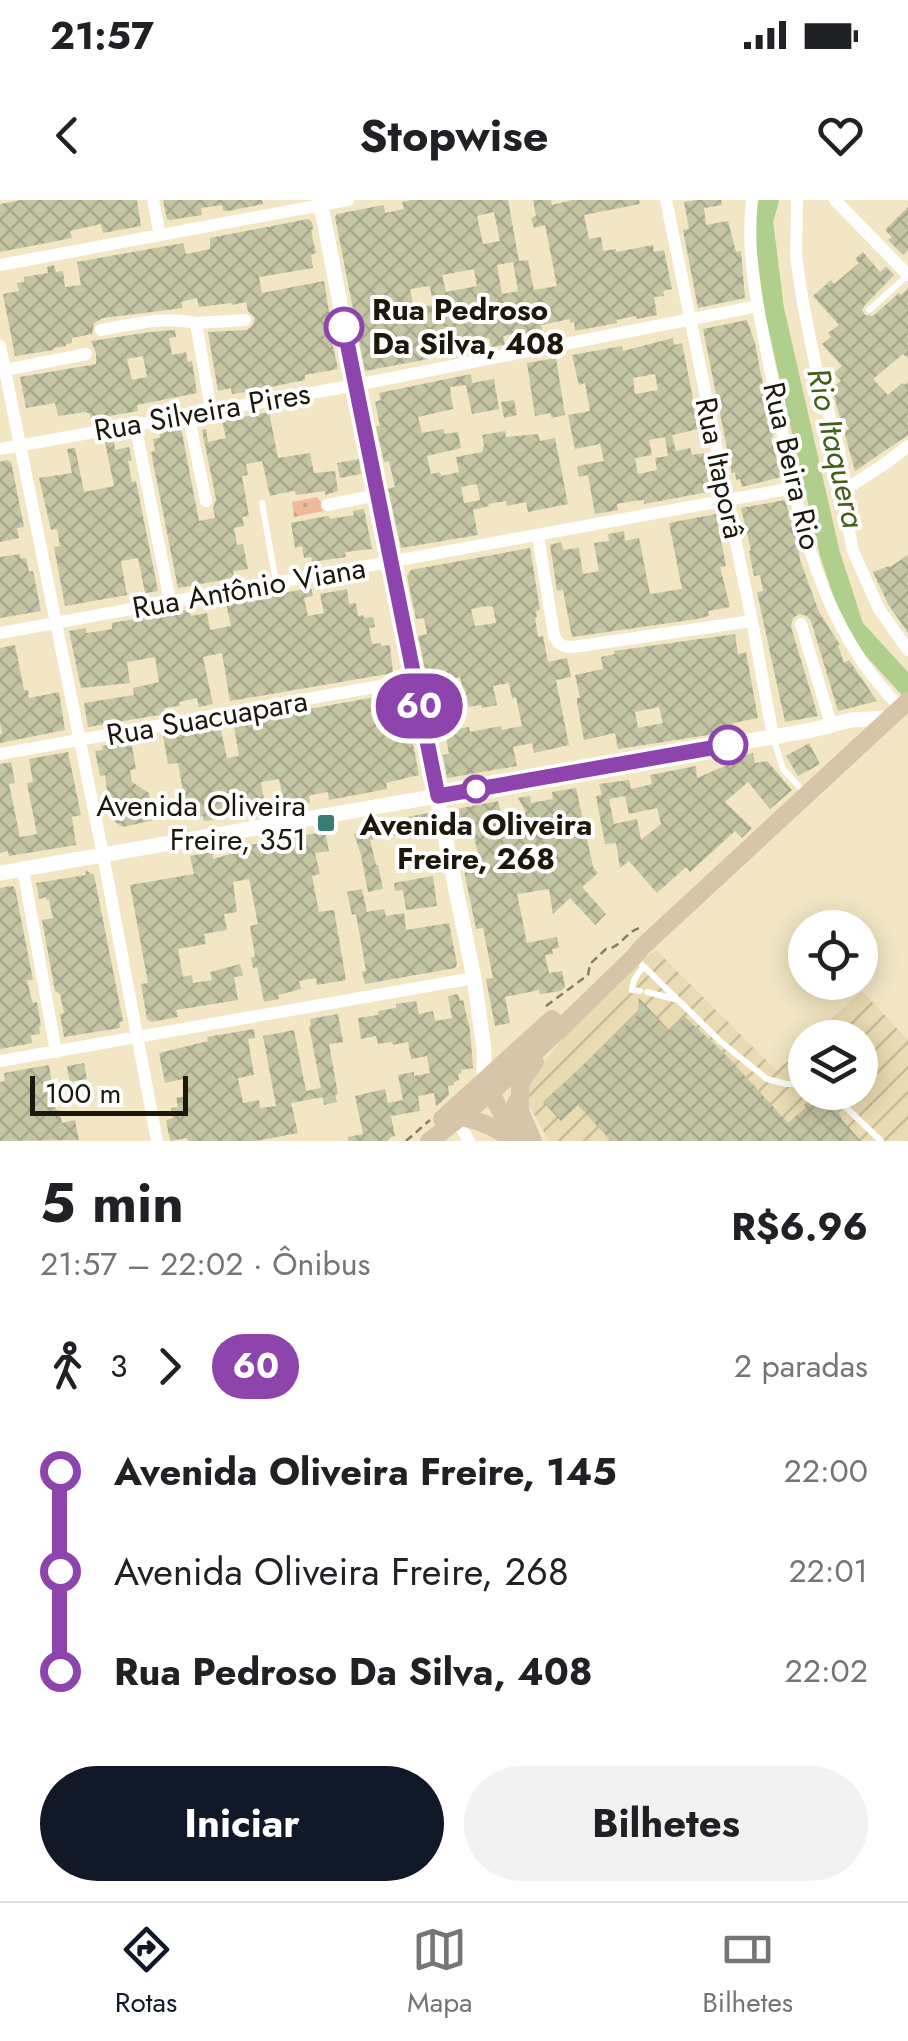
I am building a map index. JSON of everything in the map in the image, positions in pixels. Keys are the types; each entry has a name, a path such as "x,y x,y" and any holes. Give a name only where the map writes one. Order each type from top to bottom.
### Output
{"main road":[{"path":"420,1141 640,957 897,712"},
{"path":"502,1073 628,952 640,957"},
{"path":"520,1112 520,1083 575,1014"},
{"path":"502,1073 533,1141"},
{"path":"428,1141 459,1119 487,1086"},
{"path":"487,1086 514,1141"},
{"path":"459,1119 487,1124 514,1141"}],"street":[{"path":"153,200 160,235"},
{"path":"0,265 348,200"},
{"name":"Rua Itaporâ","path":"666,200 773,737"},
{"name":"Rua Beira Rio","path":"752,200 758,306 793,488 810,554 830,606 897,712"},
{"path":"797,200 796,246 803,303 817,374 834,424 848,526 858,564 880,609 908,650"},
{"path":"836,200 908,275"},
{"path":"320,203 474,978 487,1086"},
{"name":"Rua Silveira Pires","path":"0,449 356,385 758,306"},
{"path":"101,330 176,319 196,323 246,320"},
{"path":"196,323 211,410"},
{"path":"0,346 158,1141"},
{"path":"5,370 86,354"},
{"path":"188,414 206,501"},
{"path":"135,424 170,602"},
{"path":"843,492 908,446"},
{"name":"Rua Antônio Viana","path":"0,633 793,488"},
{"path":"328,505 378,495"},
{"path":"538,536 553,630 563,646 752,621"},
{"path":"801,624 831,724"},
{"name":"Rua Suacuapara","path":"0,754 413,680"},
{"path":"812,730 897,712"},
{"path":"0,873 897,712"},
{"path":"23,869 56,1052"},
{"path":"0,1062 474,978"},
{"path":"484,1049 502,1073"},
{"path":"459,1119 470,1141"}],"lane":[{"path":"869,310 908,275"},
{"path":"262,502 276,583"},
{"path":"773,737 783,769 807,795"},
{"path":"640,957 632,990 679,1000"},
{"path":"640,957 721,1042 767,1080 788,1084"},
{"path":"849,1110 881,1141"}],"path":[{"path":"538,1014 588,975 590,964 606,949 613,949 634,929 650,926"},
{"path":"406,1141 434,1116"}],"shaded area":[{"path":"317,497 324,511 294,517 292,502"},
{"path":"656,950 777,1071 788,1061 788,1110 878,1110 878,1020 831,1020 852,1000 870,1000 908,1040 908,1141 549,1141 521,1091 605,985"}],"building":[{"path":"21,200 137,200 141,226 103,233 101,224 70,231 72,238 0,252 0,204"},
{"path":"163,200 262,200 263,204 228,211 223,211 222,205 201,208 202,215 170,220"},
{"path":"508,200 519,261 528,260 534,290 557,286 545,225 534,228 531,218 536,216 533,200 551,200 552,205 572,200 639,200 640,204 584,215 589,239 601,237 603,251 653,245 654,252 664,250 672,289 663,291 664,296 654,297 657,315 637,319 636,316 575,331 570,319 541,325 544,337 535,339 534,332 520,333 503,336 505,345 491,347 489,338 456,344 458,353 443,356 442,349 426,352 428,359 365,371 335,217 384,205 385,213 404,209 402,202","holes":["494,212 500,241 483,244 477,216","513,262 518,291 502,294 497,265","474,269 477,286 446,292 442,275","430,286 433,305 414,309 410,289"]},
{"path":"721,200 722,205 704,208 706,225 728,221 736,252 741,251 745,298 698,308 683,230 689,229 684,202"},
{"path":"908,207 908,250 903,255 888,240 892,237 885,230"},
{"path":"308,219 312,222 316,253 311,255 313,268 259,277 262,293 324,281 330,318 327,319 338,369 247,392 232,394 231,388 218,391 208,332 247,330 255,318 246,302 199,307 197,298 181,302 183,308 103,318 94,323 92,334 72,338 66,346 15,356 3,294 19,291 17,283 24,282 24,277 48,273 47,267 54,265 56,272 63,271 65,287 81,285 77,262 183,243 186,254 210,249 210,238"},
{"path":"863,252 880,272 886,267 894,275 864,306 865,315 873,316 908,288 908,358 903,354 873,379 888,395 908,382 908,435 855,471 844,431 850,429 840,418 832,388 841,381 834,373 842,366 822,344 839,325 813,296 859,263 855,259"},
{"path":"747,320 781,477 742,487 735,472 732,473 703,329"},
{"path":"175,330 176,337 169,338 172,355 186,352 188,362 192,361 197,393 137,405 138,411 91,419 86,412 58,416 55,403 26,408 20,377 96,364 91,341","holes":["143,356 147,377 132,380 127,359"]},
{"path":"673,338 674,345 682,343 699,429 672,435 676,451 690,448 692,455 704,453 713,491 644,504 644,500 617,504 618,510 595,514 588,475 579,477 577,468 604,461 600,444 575,449 568,415 590,411 585,383 579,385 572,355 622,346 623,351","holes":["655,374 658,390 635,394 633,378","665,437 668,456 655,458 657,470 638,474 635,458 652,455 649,440"]},
{"path":"556,358 565,415 535,416 527,363"},
{"path":"471,374 472,383 494,379 499,409 472,414 466,385 450,387 453,409 418,417 422,433 443,429 445,434 458,432 461,448 427,456 431,474 459,472 456,457 482,452 482,435 505,431 506,437 538,434 540,441 555,438 568,504 528,512 526,502 488,504 473,510 478,535 401,548 388,489 395,487 389,461 384,462 376,426 380,426 375,402 381,400 379,393","holes":["477,484 480,500 464,503 461,487"]},
{"path":"514,400 517,415 504,418 501,402"},
{"path":"269,412 278,458 310,453 314,473 335,471 338,491 296,495 292,491 270,496 262,461 246,464 248,475 242,476 249,516 242,517 244,526 234,528 237,545 243,544 248,569 233,571 234,577 223,580 178,588 151,452 155,451 153,439 160,438 159,433 181,428 199,521 215,518 216,499 202,430 206,429 208,442 226,438 222,421"},
{"path":"114,441 115,450 129,447 132,482 136,481 158,591 145,593 138,558 121,561 127,595 65,606 54,547 60,546 57,529 51,530 39,478 72,473 67,449 75,448 84,492 114,486 105,442"},
{"path":"359,459 361,474 340,478 337,463"},
{"path":"0,462 11,462 24,527 17,528 19,538 0,542"},
{"path":"785,500 800,560 819,612 840,645 844,663 849,660 877,701 838,711 811,621 799,614 793,618 791,627 818,716 785,722 757,592 763,591 760,575 754,576 741,508"},
{"path":"364,509 372,549 312,562 311,557 304,558 302,546 295,548 291,523 354,515 353,511"},
{"path":"716,514 726,566 720,567 730,607 708,611 709,616 697,619 572,637 563,590 557,591 550,545 561,542 563,550 579,548 583,574 599,571 594,543 609,541 608,534 624,531 625,541 639,538 650,594 682,589 669,523"},
{"path":"530,548 540,610 535,618 538,637 543,636 548,662 567,658 571,677 556,680 569,745 534,753 532,743 513,747 517,766 447,778 443,755 449,754 445,731 522,726 509,683 493,686 497,705 482,708 467,707 460,677 444,681 448,699 433,707 418,636 427,634 424,618 416,619 407,576 411,570","holes":["493,607 496,623 475,626 471,609"]},
{"path":"20,554 21,559 26,558 29,572 33,571 41,611 0,618 0,557"},
{"path":"908,555 908,633 873,572"},
{"path":"311,588 313,596 304,598 308,616 324,613 320,594 347,589 349,604 356,603 358,616 373,617 375,627 369,628 372,644 390,645 393,673 230,701 222,653 203,657 213,704 199,707 197,698 164,708 165,714 88,727 84,703 134,695 133,688 159,682 155,657 127,662 130,683 81,688 69,631 112,629 112,623 190,609 191,616 207,613 210,630 231,626 226,603"},
{"path":"735,634 738,654 746,652 758,718 733,723 734,731 618,749 615,733 584,740 575,675 603,669 601,657 615,654 614,651","holes":["659,707 663,723 638,728 635,712"]},
{"path":"15,645 24,690 28,690 29,698 59,692 65,730 0,743 0,648"},
{"path":"403,692 419,775 386,783 387,789 329,800 328,792 311,795 310,803 289,807 288,799 283,800 279,779 261,782 266,811 236,816 235,808 218,811 220,819 188,819 178,763 168,764 163,735 220,726 227,758 239,756 234,726 243,726 242,721"},
{"path":"131,741 136,769 130,770 132,782 149,793 154,820 123,827 110,813 105,775 100,776 95,751"},
{"path":"809,743 820,764 798,776 786,756"},
{"path":"68,752 81,815 72,817 76,845 9,856 8,851 0,853 0,764 11,762 15,783 9,784 20,837 37,834 27,783 33,782 29,759"},
{"path":"753,753 755,763 767,761 792,790 770,809 748,782 725,802 752,828 742,838 735,831 690,872 686,867 657,893 629,861 620,868 616,843 605,844 596,796 602,795 599,784 629,780 631,789 652,784 650,775 696,766 697,778 732,763 729,760","holes":["625,796 629,814 657,808 661,824 641,840 637,819 614,824 609,799"]},
{"path":"576,788 593,867 598,873 582,887 606,914 595,925 570,898 553,914 549,889 517,894 527,943 557,937 559,948 545,955 549,973 562,971 565,987 561,991 540,994 539,990 505,997 510,1023 495,1026 486,979 493,978 483,928 476,929 461,856 478,853 473,834 464,836 463,830 456,832 451,810 498,801 502,817 526,812 518,798 530,796 531,803 553,799 552,792"},
{"path":"428,813 431,829 370,840 383,889 368,892 354,834 372,831 371,824"},
{"path":"325,832 329,851 315,853 320,874 312,876 319,912 334,910 346,980 317,985 316,978 299,981 301,989 264,1002 257,967 253,968 251,958 255,956 250,926 258,924 249,879 233,882 237,912 224,914 227,930 204,934 206,944 178,949 183,977 192,975 193,983 212,980 210,972 240,964 243,976 234,977 238,1000 176,1010 178,1017 151,1022 147,1019 141,984 148,983 130,885 194,874 190,856 212,852 213,859 238,852 237,847 267,842 269,851 295,847 293,837"},
{"path":"85,870 94,875 123,1021 119,1022 120,1028 64,1037 60,1014 64,1013 60,994 55,991 42,920 53,918 49,900 39,899 36,883 86,875"},
{"path":"433,876 437,906 406,910 403,890 395,891 394,883"},
{"path":"12,886 33,980 27,980 33,1003 37,1002 41,1026 40,1034 31,1035 32,1043 0,1049 0,888"},
{"path":"362,889 367,912 384,909 386,916 404,913 406,930 449,923 455,968 365,984 356,914 352,915 347,892"},
{"path":"458,994 470,1030 473,1068 461,1070 459,1080 448,1086 449,1095 438,1105 434,1093 418,1096 420,1111 391,1116 395,1136 388,1141 348,1141 348,1137 363,1134 355,1096 385,1089 388,1103 403,1100 398,1075 430,1073 427,1056 411,1059 408,1042 378,1044 376,1036 361,1039 358,1018 416,1001 419,1014 433,1011 435,1021 452,1018 448,996"},
{"path":"639,998 670,1031 685,1017 788,1123 803,1110 835,1110 861,1141 611,1141 578,1105 561,1121 543,1102 638,1014"},
{"path":"338,1014 343,1042 329,1044 337,1102 324,1105 323,1097 291,1103 298,1133 256,1141 170,1141 166,1120 173,1118 171,1108 178,1107 176,1098 186,1096 183,1079 165,1083 159,1053 208,1041 207,1037 254,1029 255,1038 248,1039 254,1075 238,1078 243,1103 259,1100 260,1108 276,1106 263,1036 294,1030 306,1091 321,1088 310,1019"},
{"path":"84,1063 87,1079 70,1082 67,1066"},
{"path":"49,1065 56,1110 62,1123 75,1120 79,1140 0,1141 0,1082 5,1081 4,1073"}],"waterway":[{"name":"Rio Itaquera","path":"769,200 763,221 774,309 830,554 854,628 908,687"}],"bus line":[{"name":"60","path":"344,327 438,796 728,745"}],"place":[{"name":"Rua Pedroso Da Silva, 408","path":"344,327"},
{"name":"Avenida Oliveira Freire, 268","path":"476,789"},
{"name":"Avenida Oliveira Freire, 351","path":"326,823"}]}
